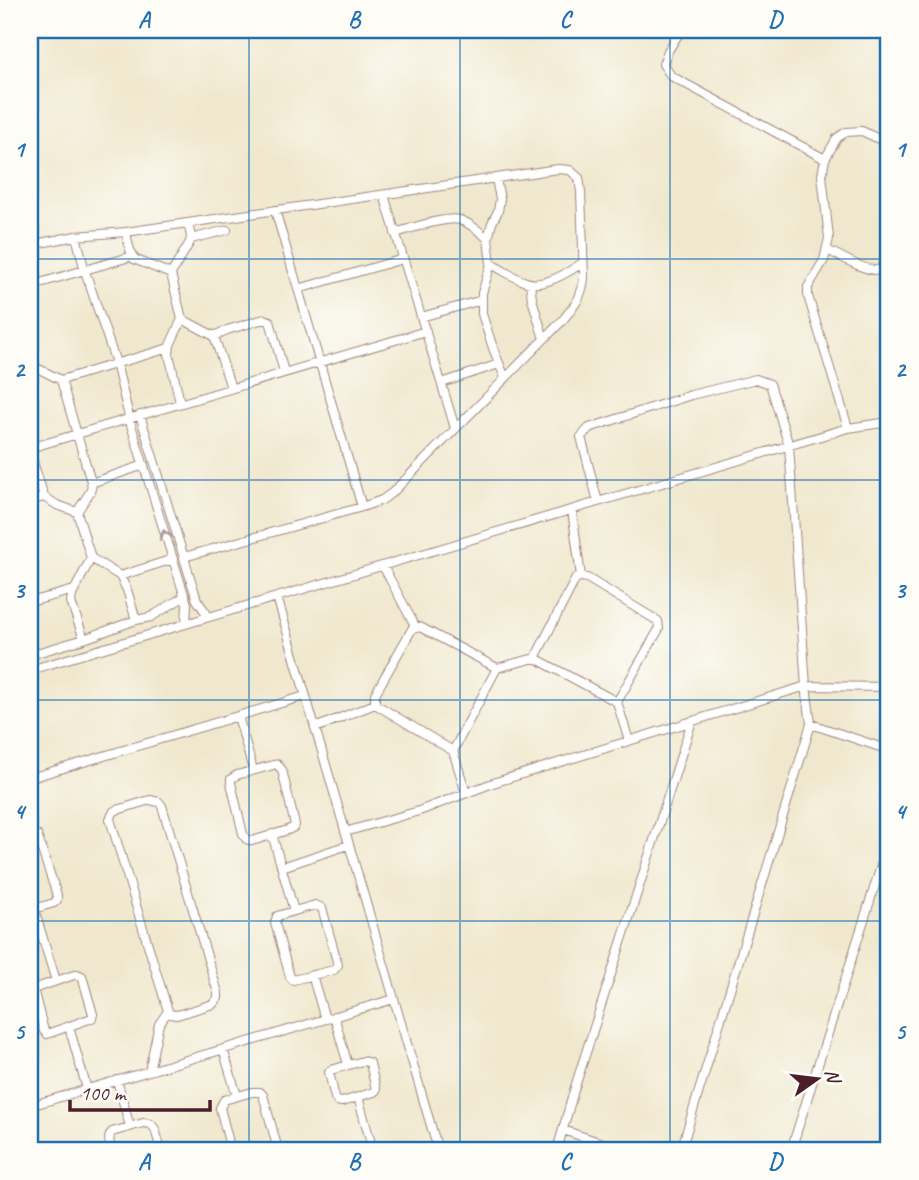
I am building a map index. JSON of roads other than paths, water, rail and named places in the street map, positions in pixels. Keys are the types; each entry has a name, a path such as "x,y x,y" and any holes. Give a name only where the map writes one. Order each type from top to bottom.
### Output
{"street":[{"path":"681,30 663,64 671,76 824,159"},
{"path":"848,428 808,296 808,287 824,260 829,238 822,175 824,159 837,138 846,132 862,131 887,142 889,132"},
{"path":"30,245 76,236 126,232 558,169 570,170 579,178 583,292 544,340 393,492 383,500 362,507 184,557"},
{"path":"496,179 500,203 488,239 491,264 482,293 482,314 505,378"},
{"path":"384,195 455,428"},
{"path":"275,210 362,507"},
{"path":"396,233 451,219 461,220 488,239"},
{"path":"180,403 169,359 169,348 182,319 171,274 191,239 188,223"},
{"path":"191,239 228,230"},
{"path":"126,232 134,259 171,274"},
{"path":"76,236 185,596 186,624"},
{"path":"827,250 875,271 880,270 889,254"},
{"path":"33,285 132,256"},
{"path":"298,289 403,259"},
{"path":"491,264 530,283 538,283 564,274 582,262"},
{"path":"30,273 33,285 33,297 30,301"},
{"path":"530,283 544,340"},
{"path":"421,317 482,300"},
{"path":"182,319 214,336 231,388"},
{"path":"214,336 264,319 270,321 284,372"},
{"path":"76,512 44,497 30,450 425,331"},
{"path":"30,355 32,369 61,380 169,348"},
{"path":"442,383 499,363"},
{"path":"598,502 581,437 589,428 691,395 756,379 770,384 789,446 811,724 681,1150"},
{"path":"61,380 91,483 90,492 76,512"},
{"path":"140,415 197,600 209,617"},
{"path":"30,670 848,428 889,422"},
{"path":"91,483 144,466"},
{"path":"30,501 44,497"},
{"path":"572,510 581,577"},
{"path":"76,512 91,558 120,576 136,620"},
{"path":"84,639 71,602 74,590 91,558"},
{"path":"120,576 173,559"},
{"path":"383,566 416,628"},
{"path":"535,658 576,578 587,578 657,621 659,629 617,702"},
{"path":"30,602 74,590"},
{"path":"30,655 151,617 185,596"},
{"path":"277,597 438,1150"},
{"path":"375,704 375,694 412,629 420,627 497,668 535,658 617,702 629,741"},
{"path":"453,751 497,668"},
{"path":"345,832 419,811 493,783 806,686 889,687"},
{"path":"30,778 306,696"},
{"path":"315,728 375,704"},
{"path":"375,704 453,751 466,793"},
{"path":"238,716 253,770"},
{"path":"557,1150 692,721"},
{"path":"811,724 889,750"},
{"path":"277,764 282,770 295,825 272,834 252,841 246,839 231,779 277,764"},
{"path":"150,800 159,802 162,806 218,993 214,1004 177,1015 168,1011 110,819 114,811 150,800"},
{"path":"272,834 294,911"},
{"path":"30,836 37,835 57,895 54,903 32,909 56,981"},
{"path":"790,1150 889,841"},
{"path":"282,867 348,845"},
{"path":"319,905 338,965 337,968 312,975 296,980 290,977 275,923 277,916 319,905"},
{"path":"80,974 93,1014 90,1020 69,1027 47,1034 44,1031 33,989 80,974"},
{"path":"312,975 324,1019"},
{"path":"30,1105 394,999"},
{"path":"149,1071 159,1024 168,1011"},
{"path":"334,1016 348,1065"},
{"path":"69,1027 88,1089"},
{"path":"223,1049 237,1096"},
{"path":"363,1060 369,1063 377,1087 374,1092 342,1102 337,1101 329,1072 348,1065 363,1060"},
{"path":"117,1080 130,1127"},
{"path":"231,1150 220,1108 224,1100 252,1092 260,1092 263,1096 276,1150"},
{"path":"358,1097 373,1150"},
{"path":"111,1150 112,1132 143,1123 151,1124 155,1129 161,1150"},
{"path":"564,1130 623,1150"},
{"path":"38,1150 52,1150"}]}
